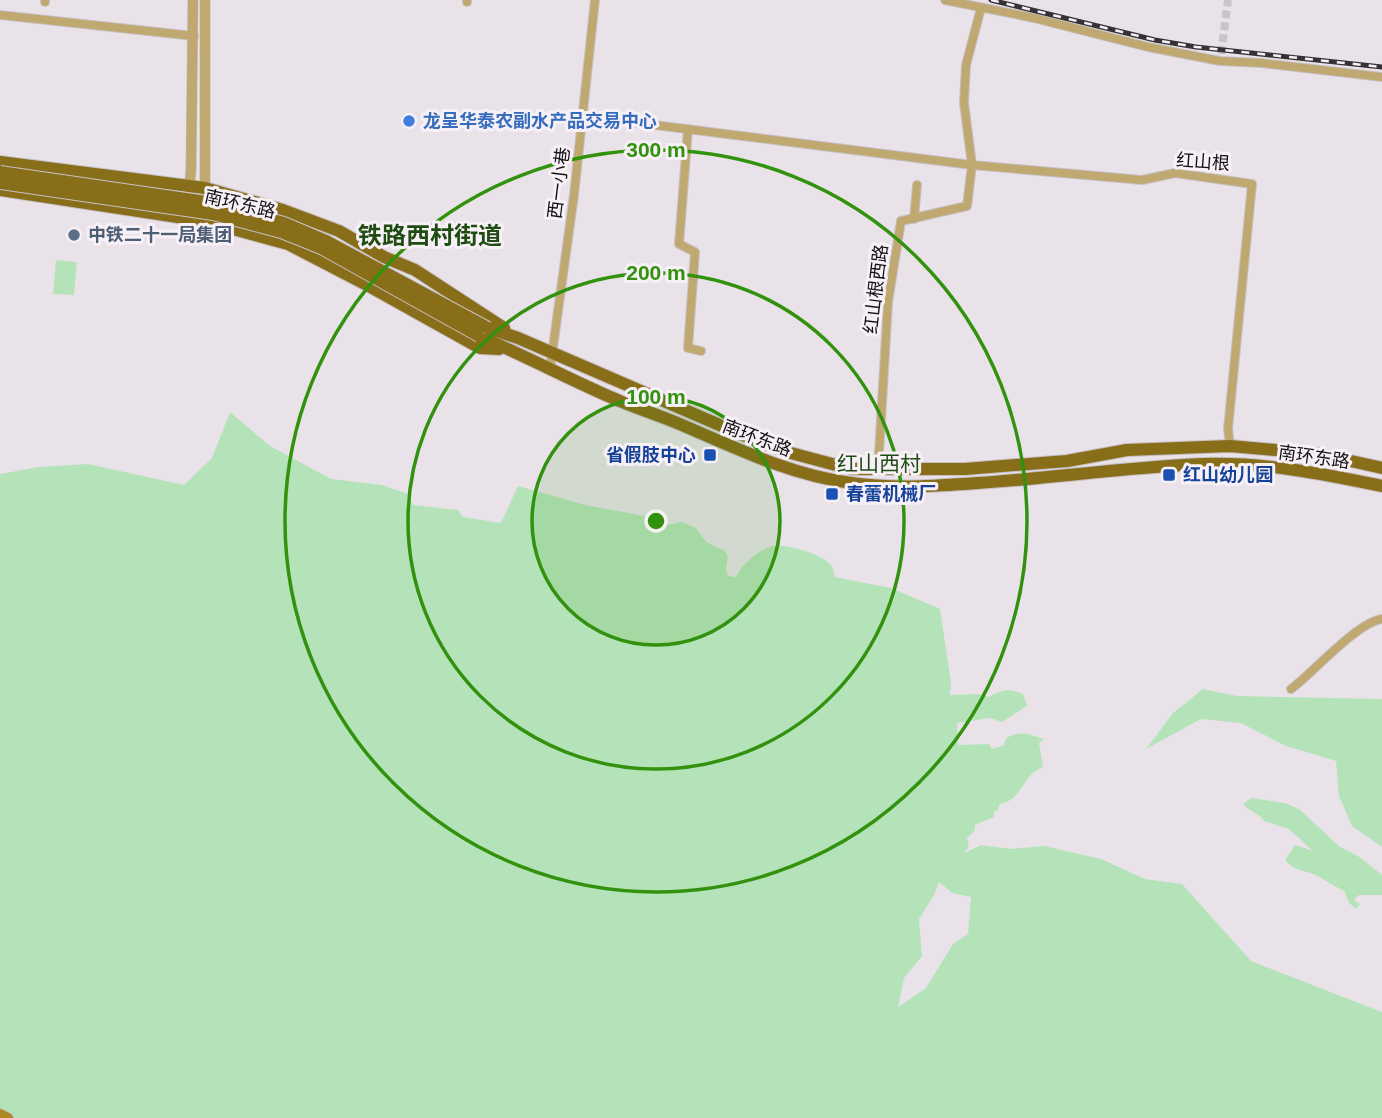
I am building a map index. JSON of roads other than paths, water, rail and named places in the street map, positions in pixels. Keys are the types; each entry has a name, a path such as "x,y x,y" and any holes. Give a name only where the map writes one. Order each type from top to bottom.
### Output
{"highway":[{"path":"0,162 205,188 316,221 354,238 384,257 415,270 518,338"},
{"name":"南环东路","path":"0,172 213,203 284,223 326,241 510,350 608,396 781,467 852,483 903,486 958,485 1126,469 1230,464 1317,472 1382,486"},
{"name":"南环东路","path":"0,183 213,214 281,232 321,248 483,332 518,338 787,452 851,469 965,469 1067,461 1127,450 1230,446 1319,454 1382,468"},
{"path":"0,190 204,221 288,244 480,348 510,350"},
{"path":"1230,446 1230,464"}],"main road":[{"path":"0,1114 8,1118"}],"street":[{"path":"187,218 190,186 193,0"},
{"path":"204,221 205,0"},
{"name":"西一小巷","path":"550,369 583,116 595,0"},
{"path":"945,0 1034,18 1148,47 1382,77"},
{"path":"917,185 914,219 967,206 972,165 964,103 966,65 981,8"},
{"path":"0,15 194,36"},
{"path":"583,116 972,165"},
{"path":"688,129 679,244 695,252 688,348 701,351"},
{"name":"红山根","path":"972,165 1142,180 1175,173 1252,184 1228,429 1230,446"},
{"name":"红山根西路","path":"878,470 888,302 901,221 914,219"},
{"path":"1291,688 1330,653 1370,623 1382,619"}],"tunnel":[{"path":"1221,54 1228,0"}],"railway":[{"path":"991,0 1155,40 1196,47 1382,67"}],"place":[{"name":"龙呈华泰农副水产品交易中心","path":"409,121"},
{"name":"中铁二十一局集团","path":"74,235"},
{"name":"省假肢中心","path":"710,455"},
{"name":"红山幼儿园","path":"1169,475"},
{"name":"春蕾机械厂","path":"832,494"}],"district":[{"name":"铁路西村街道","path":"430,235"},
{"name":"红山西村","path":"879,463"}]}
